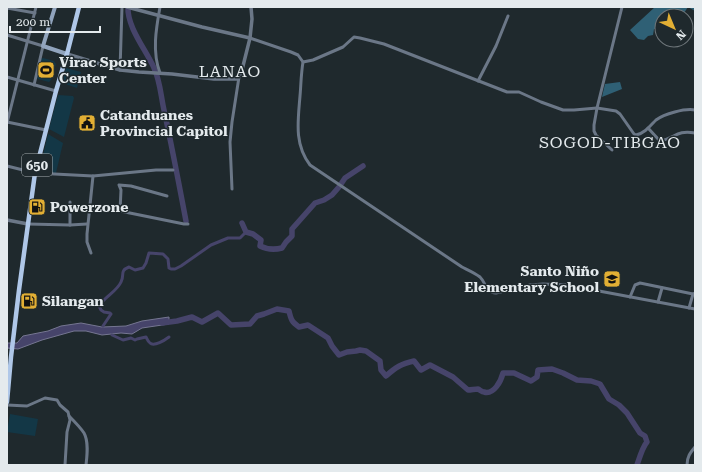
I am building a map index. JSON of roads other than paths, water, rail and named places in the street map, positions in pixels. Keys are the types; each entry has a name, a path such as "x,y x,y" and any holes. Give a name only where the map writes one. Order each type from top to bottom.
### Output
{"main road":[{"path":"54,7 43,46 67,54"},
{"name":"650","path":"7,404 19,290 35,173 79,7"}],"street":[{"path":"36,7 7,122 46,130"},
{"path":"120,70 122,7"},
{"path":"128,7 250,38 298,55 303,62 297,128 299,142 304,158 310,165 462,267 476,274 489,291 493,293 530,285 554,284 585,288 695,309"},
{"path":"157,73 156,26 160,7"},
{"path":"67,54 120,70 220,79 237,78 242,74 250,38 252,7"},
{"path":"612,150 595,133 594,125 622,7"},
{"path":"7,8 35,13"},
{"path":"478,81 496,46 508,16"},
{"path":"7,35 43,46 34,85"},
{"path":"303,62 313,60 343,47 354,37 360,38 384,44 507,92 519,92 563,110 597,108 616,111 636,135 640,134 656,121 668,114 690,109 695,110"},
{"path":"7,77 56,91"},
{"path":"232,189 230,142 237,78"},
{"path":"648,128 661,141 682,132 695,133"},
{"path":"7,166 35,173 93,176 156,170 173,170"},
{"path":"91,253 87,238 87,224 93,176"},
{"path":"120,211 120,185 131,186 167,196"},
{"path":"70,202 70,225"},
{"path":"89,211 120,211 188,224"},
{"path":"7,220 28,224 87,224"},
{"path":"630,297 638,283 694,293 689,308"},
{"path":"658,302 662,288"},
{"path":"7,404 27,406 46,398 57,400 85,435 87,454 86,465"},
{"path":"65,465 67,432 70,416"},
{"path":"686,465 687,460 695,447"}],"waterway":[{"path":"128,7 134,30 151,61 158,78 186,221"},
{"path":"341,184 345,178 363,166"},
{"path":"242,223 246,232 253,234 261,240 260,246 271,249 282,248 292,236 292,229 315,203 332,195 339,187"},
{"path":"103,326 111,314 104,312 99,306 120,285 124,270 129,267 135,270 143,268 149,253 163,254 168,259 169,268 175,269 211,245 228,238 240,238 246,232"},
{"path":"162,323 192,317 202,322 218,313 231,325 250,324 257,316 277,309 289,311 291,319 295,324 299,327 308,325 328,338 339,355 360,350 366,351 380,361 381,370 386,376 399,366 414,361 421,370 430,365 453,377 468,390 478,389 483,392 488,392 494,389 501,380 503,373 514,373 531,381 537,377 538,370 552,369 577,380 591,381 600,384 609,399 619,405 627,413 640,433 645,436 647,442 637,465"},
{"path":"112,335 123,340 131,338 135,340 146,337 149,343 152,344 160,343 169,337"}],"place":[{"name":"Virac Sports Center","path":"46,70"},
{"name":"Catanduanes Provincial Capitol","path":"87,123"},
{"name":"Powerzone","path":"37,207"},
{"name":"Santo Niño Elementary School","path":"612,279"},
{"name":"Silangan","path":"29,301"}],"district":[{"name":"LANAO","path":"230,71"},
{"name":"SOGOD-TIBGAO","path":"610,142"}]}
